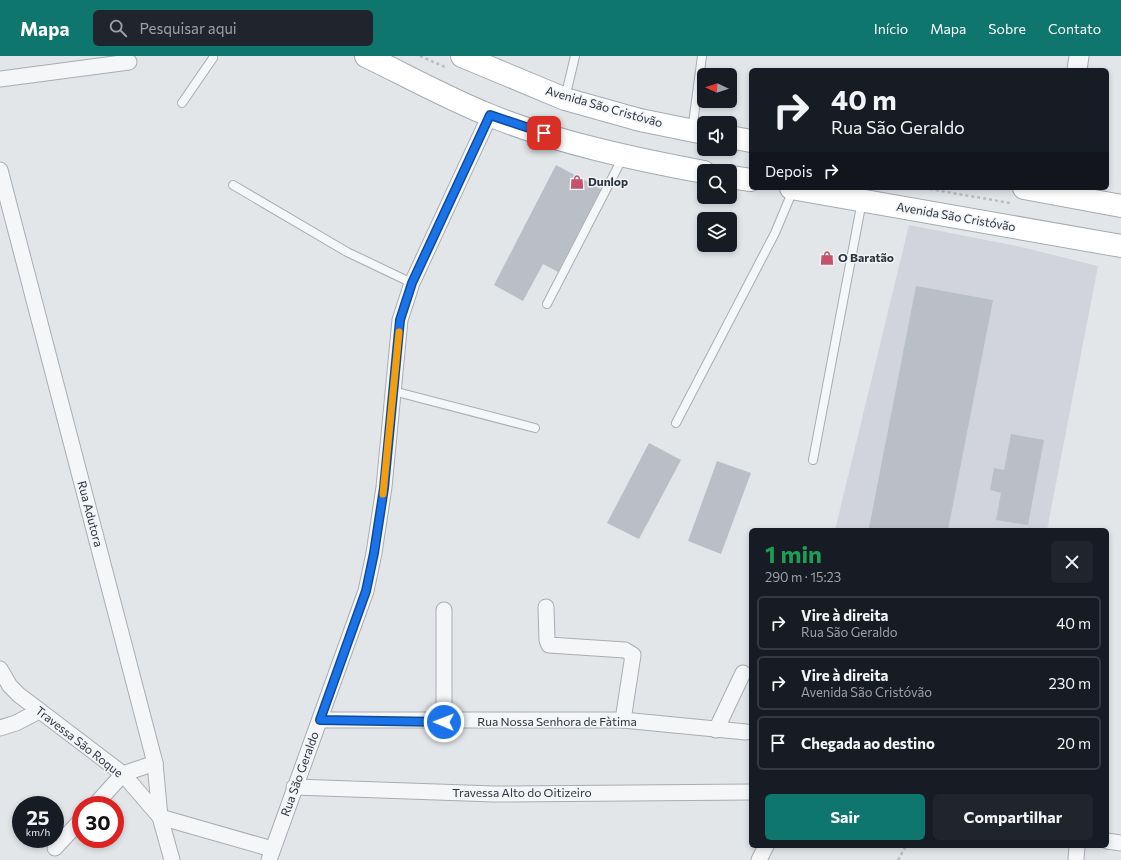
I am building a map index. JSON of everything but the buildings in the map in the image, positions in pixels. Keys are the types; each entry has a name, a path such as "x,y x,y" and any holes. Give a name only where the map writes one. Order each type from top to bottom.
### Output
{"main road":[{"path":"366,56 490,115 557,137 624,155 697,171"},
{"name":"Avenida São Cristóvão","path":"462,56 565,99 640,120 697,132"},
{"path":"737,138 749,141"},
{"path":"737,177 749,180"},
{"name":"Avenida São Cristóvão","path":"804,190 1121,246"},
{"path":"1047,190 1058,191 1121,206"}],"street":[{"path":"1077,68 1079,56"},
{"path":"0,79 129,62"},
{"name":"Rua São Geraldo","path":"271,855 366,591 374,553 383,495 400,320 412,283 490,115"},
{"name":"Rua Adutora","path":"0,170 155,763 160,817 172,860"},
{"path":"546,607 547,640 549,645 625,650 633,655 623,720"},
{"path":"444,610 444,722"},
{"name":"Travessa São Roque","path":"0,669 10,686 39,711 123,774 160,817"},
{"path":"716,730 743,673"},
{"path":"0,728 16,723 39,711"},
{"name":"Rua Nossa Senhora de Fàtima","path":"320,720 444,722 623,720 746,732"},
{"path":"103,796 123,774 155,763"},
{"name":"Travessa Alto do Oitizeiro","path":"294,788 494,794 749,792"},
{"path":"160,817 271,855"},
{"path":"64,838 72,830"},
{"path":"1109,841 1121,843"},
{"path":"759,860 765,848"}],"lane":[{"path":"565,99 575,56"},
{"path":"699,116 702,56"},
{"path":"182,102 214,58"},
{"path":"547,304 624,155"},
{"path":"233,185 347,252 412,283"},
{"path":"676,423 776,233 792,190"},
{"path":"813,460 862,201"},
{"path":"393,391 536,428"}],"path":[{"path":"898,860 905,848"}],"shaded area":[{"path":"909,225 1017,246 1098,266 1047,528 835,528"}],"slow traffic":[{"path":"383,494 399,332"}],"place":[{"name":"Dunlop","path":"577,182"},
{"name":"O Baratão","path":"827,258"}],"route":[{"path":"444,722 320,720 366,591 374,553 384,488 400,320 412,283 490,115 544,133"}]}
